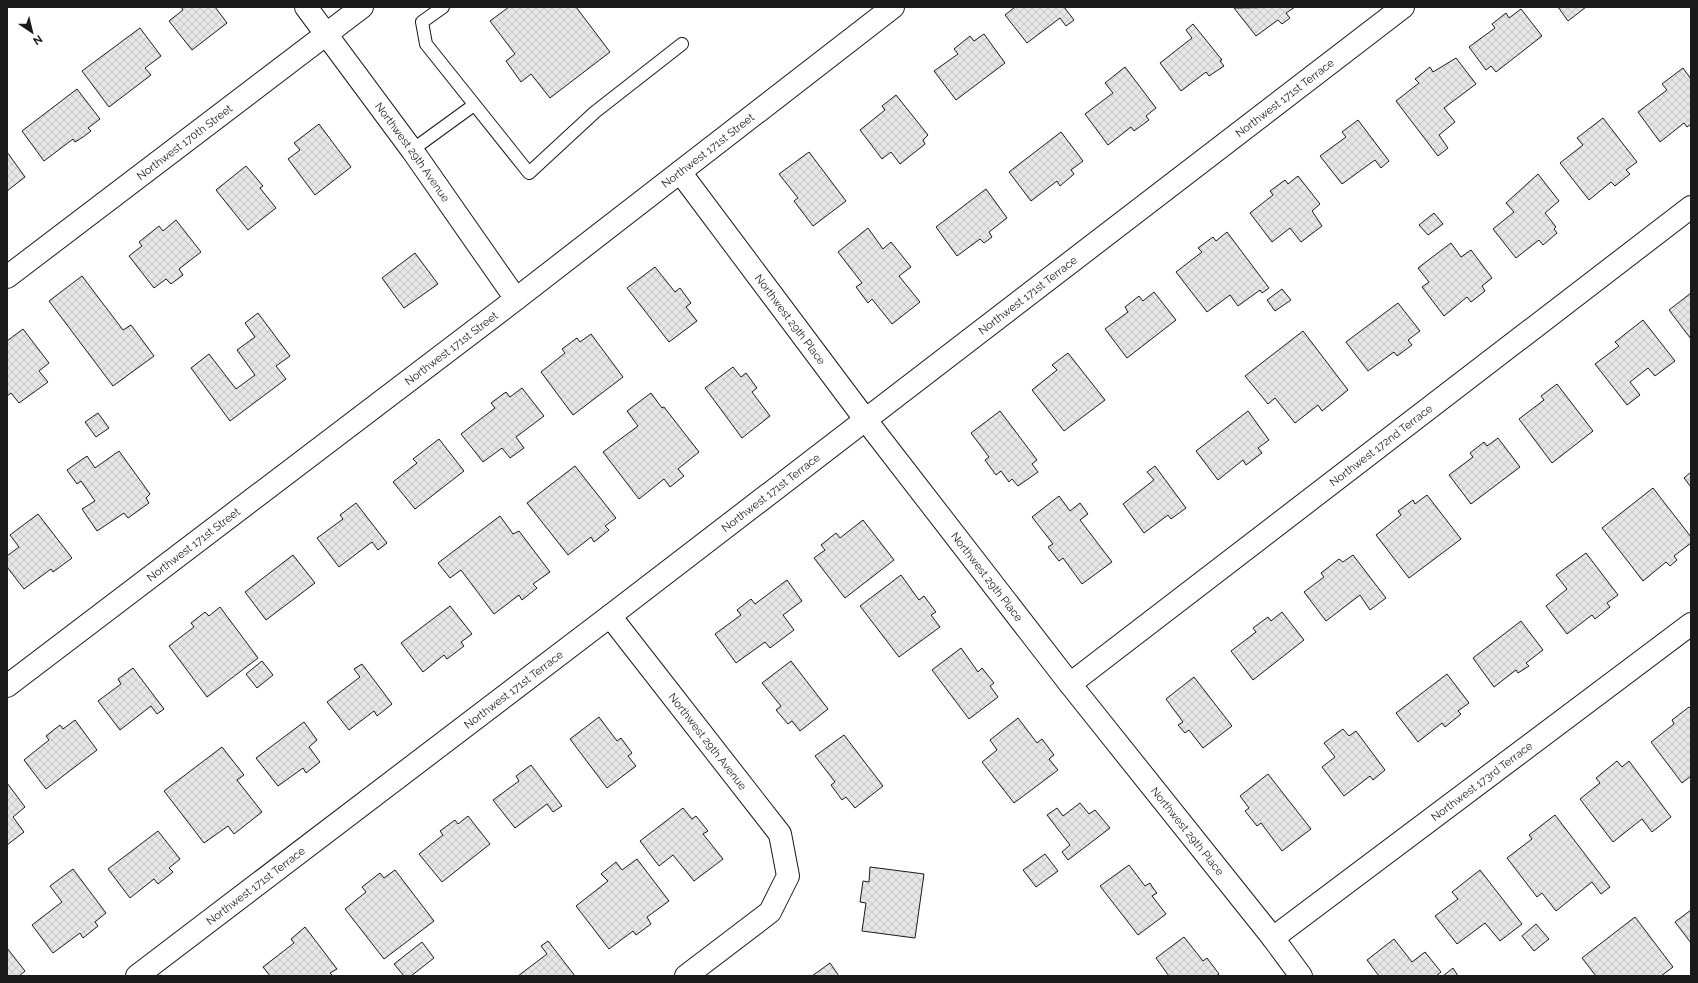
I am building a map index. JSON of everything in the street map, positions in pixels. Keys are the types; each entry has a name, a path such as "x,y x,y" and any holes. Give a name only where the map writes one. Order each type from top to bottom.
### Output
{"street":[{"name":"Northwest 29th Avenue","path":"306,7 412,150 516,299"},
{"name":"Northwest 170th Street","path":"7,277 362,7"},
{"name":"Northwest 171st Street","path":"7,686 516,299 893,7"},
{"name":"Northwest 171st Terrace","path":"137,976 610,616 1403,7"},
{"name":"Northwest 29th Place","path":"680,172 865,419 1070,684 1273,938 1301,976"},
{"name":"Northwest 172nd Terrace","path":"1070,684 1691,207"},
{"name":"Northwest 29th Avenue","path":"610,616 780,834 788,876 770,912 686,976"},
{"name":"Northwest 173rd Terrace","path":"1273,938 1691,624"}],"lane":[{"path":"443,7 422,22 426,44 529,173 595,112 682,44"},
{"path":"412,150 474,105"}],"building":[{"path":"181,7 215,7 227,23 192,50 169,21 183,10"},
{"path":"509,7 576,7 610,52 550,98 531,74 521,82 506,61 515,54 490,21"},
{"path":"1015,7 1064,7 1074,20 1066,26 1060,18 1027,43 1005,15"},
{"path":"1295,7 1286,13 1290,18 1282,24 1278,20 1256,36 1234,8"},
{"path":"1558,7 1586,7 1568,21"},
{"path":"1521,9 1542,36 1496,72 1491,66 1486,70 1469,47 1495,28 1492,24 1506,13 1509,18"},
{"path":"1193,24 1222,60 1220,61 1224,66 1209,76 1206,72 1181,91 1160,63 1192,38 1186,30"},
{"path":"140,28 161,56 145,68 151,75 109,107 82,71"},
{"path":"984,34 1005,63 956,100 934,71 958,54 954,49 970,36 974,41"},
{"path":"1456,58 1476,84 1444,108 1455,122 1439,135 1448,148 1438,156 1396,101 1419,83 1415,79 1430,67 1433,72"},
{"path":"1125,67 1156,108 1146,116 1149,120 1134,131 1131,127 1108,145 1085,114 1113,93 1105,83"},
{"path":"1683,68 1691,79 1691,124 1687,127 1684,123 1660,142 1638,112 1667,90 1662,84"},
{"path":"77,89 100,119 88,128 91,131 83,137 75,142 73,139 44,161 22,131"},
{"path":"896,95 928,135 923,140 925,144 900,164 891,152 882,159 860,130 885,110 882,106"},
{"path":"1603,118 1637,162 1626,170 1630,174 1615,186 1611,182 1589,200 1560,163 1583,145 1577,138"},
{"path":"1358,120 1389,161 1381,168 1375,160 1342,184 1320,156 1346,137 1342,132"},
{"path":"319,124 351,167 315,195 288,159 300,150 294,143"},
{"path":"1061,132 1083,161 1071,170 1074,174 1060,186 1057,181 1031,201 1009,172"},
{"path":"7,152 25,177 7,191"},
{"path":"809,152 846,201 813,226 794,201 798,198 779,174"},
{"path":"246,166 263,186 260,188 276,208 248,230 216,190"},
{"path":"1538,174 1559,201 1545,213 1556,227 1554,229 1557,233 1543,245 1539,240 1516,258 1493,229 1514,212 1506,203"},
{"path":"1298,176 1320,204 1312,211 1322,226 1301,242 1290,228 1272,242 1250,213 1273,195 1270,191 1285,180 1288,184"},
{"path":"986,189 1007,218 989,232 992,237 984,243 980,239 957,256 936,227"},
{"path":"1434,213 1443,224 1428,235 1419,225"},
{"path":"176,220 201,252 179,269 183,275 171,284 166,279 154,288 129,256 142,246 139,242 159,226 163,231"},
{"path":"868,228 883,249 891,242 911,267 899,276 920,302 892,324 872,299 868,303 856,287 862,283 838,252"},
{"path":"1227,232 1269,288 1262,293 1260,290 1238,306 1230,295 1207,312 1176,272 1202,252 1198,248 1213,237 1216,241"},
{"path":"1451,243 1461,257 1471,250 1492,278 1482,286 1485,291 1471,302 1467,297 1444,316 1422,287 1429,282 1418,268"},
{"path":"415,253 438,284 404,308 382,278"},
{"path":"655,267 675,292 680,288 691,303 686,307 697,321 669,342 627,288"},
{"path":"82,276 123,330 131,325 154,356 113,386 49,301"},
{"path":"1282,289 1291,300 1275,311 1267,300"},
{"path":"1154,292 1176,320 1127,358 1105,329 1128,312 1125,307 1139,296 1143,301"},
{"path":"1691,293 1691,339 1669,310"},
{"path":"1398,303 1420,331 1408,340 1412,345 1397,356 1394,352 1368,371 1346,342"},
{"path":"258,313 290,356 276,366 286,379 230,421 191,368 209,354 236,389 255,375 237,350 255,337 245,323"},
{"path":"1643,320 1675,361 1655,376 1648,368 1630,382 1640,395 1627,405 1595,364 1619,346 1615,342"},
{"path":"23,329 49,363 39,371 48,382 19,403 11,393 7,396 7,341"},
{"path":"1303,331 1348,390 1322,411 1318,405 1295,423 1275,398 1268,404 1245,376"},
{"path":"591,334 623,377 573,415 541,372 565,353 562,349 577,338 580,342"},
{"path":"1068,353 1105,400 1064,431 1032,390 1057,370 1052,365"},
{"path":"733,367 741,377 746,373 757,388 752,392 770,416 742,438 705,388"},
{"path":"1557,384 1593,431 1552,463 1519,419 1544,400 1541,396"},
{"path":"522,388 544,416 516,437 524,448 510,458 502,448 483,462 461,434 495,408 491,403 506,392 510,397"},
{"path":"651,393 662,408 664,407 699,452 678,469 684,476 670,487 664,479 639,499 603,452 638,426 627,411"},
{"path":"1000,411 1037,460 1032,464 1038,472 1018,486 1012,479 1009,482 1001,471 996,475 985,460 989,457 971,433"},
{"path":"1248,411 1269,440 1258,448 1262,453 1246,465 1243,460 1218,480 1196,451"},
{"path":"98,413 109,428 96,437 85,422"},
{"path":"1498,438 1520,467 1471,504 1449,475 1473,457 1470,453 1484,442 1487,446"},
{"path":"439,439 464,471 415,509 393,482 417,463 413,459"},
{"path":"119,451 150,494 146,498 149,503 128,518 124,513 97,531 82,509 95,501 81,481 77,484 67,470 87,456 95,468"},
{"path":"575,466 616,518 605,526 609,530 594,542 591,537 568,555 527,503"},
{"path":"1155,466 1186,508 1171,519 1168,515 1144,533 1123,504 1154,480 1147,472"},
{"path":"1691,472 1691,487 1684,478"},
{"path":"1653,488 1691,537 1691,543 1674,556 1677,560 1670,566 1666,562 1643,581 1602,528"},
{"path":"1427,495 1461,539 1409,578 1376,535 1401,515 1398,511 1413,500 1415,504"},
{"path":"1059,496 1070,511 1080,503 1088,514 1080,520 1112,562 1082,584 1063,558 1059,561 1048,547 1053,544 1032,517"},
{"path":"356,503 387,543 378,550 372,542 339,567 317,538 343,519 340,515"},
{"path":"38,514 72,558 53,572 51,569 24,589 7,567 7,556 19,547 10,535"},
{"path":"500,516 513,534 519,531 550,572 533,584 537,588 522,600 519,595 494,614 461,570 450,578 438,563"},
{"path":"863,520 894,560 845,598 814,558 825,550 821,545 836,533 840,538"},
{"path":"1586,553 1618,595 1607,603 1610,607 1595,619 1592,615 1567,634 1546,606 1567,589 1556,575"},
{"path":"293,555 315,583 266,620 245,592"},
{"path":"1353,555 1386,598 1370,610 1360,595 1326,621 1304,592 1324,577 1321,573 1339,559 1343,562"},
{"path":"901,575 919,600 924,596 936,612 931,615 940,627 899,657 860,606"},
{"path":"787,580 802,601 783,615 794,630 770,648 765,642 736,663 715,634 741,615 737,610 751,599 755,604"},
{"path":"450,606 472,634 461,642 464,646 447,659 444,655 423,672 401,643"},
{"path":"220,607 258,658 207,697 169,646 194,627 191,623 205,612 209,616"},
{"path":"1282,612 1304,640 1253,680 1231,651 1256,632 1253,628 1268,617 1271,621"},
{"path":"1521,621 1543,650 1526,663 1529,666 1518,673 1516,670 1494,687 1473,658"},
{"path":"961,648 978,672 982,668 994,683 990,686 998,697 969,719 932,670"},
{"path":"262,661 273,675 257,688 246,674"},
{"path":"791,661 828,709 800,731 792,721 788,724 776,710 781,706 762,683"},
{"path":"362,664 392,704 377,716 374,711 349,730 327,702 360,677 354,669"},
{"path":"133,668 164,709 157,714 151,706 120,730 98,701 121,684 118,679"},
{"path":"1447,674 1469,703 1458,711 1461,714 1445,727 1442,723 1418,742 1396,713"},
{"path":"1194,677 1232,726 1203,748 1189,730 1185,733 1178,725 1183,722 1166,699"},
{"path":"1689,707 1691,709 1691,776 1682,783 1651,742 1674,724 1672,720"},
{"path":"599,717 617,741 621,738 632,753 628,756 636,766 607,788 570,739"},
{"path":"1018,718 1037,743 1042,739 1054,755 1049,759 1058,770 1014,803 982,762 997,750 990,740"},
{"path":"75,720 97,750 46,789 24,760 49,740 46,736 60,725 63,729"},
{"path":"304,722 317,740 309,747 320,762 306,773 303,768 278,786 256,758"},
{"path":"1343,729 1349,736 1356,731 1385,770 1373,780 1370,776 1344,796 1322,767 1335,757 1324,743"},
{"path":"844,735 883,786 855,808 846,797 842,800 831,785 835,782 815,756"},
{"path":"222,747 244,775 237,780 262,812 234,834 228,826 204,843 164,791"},
{"path":"1617,761 1622,767 1629,761 1671,817 1652,832 1642,819 1613,842 1580,799 1600,783 1596,778"},
{"path":"531,765 562,806 553,812 547,804 515,828 493,800 519,781 516,776"},
{"path":"1268,774 1311,829 1282,851 1261,823 1257,826 1245,811 1249,808 1240,796"},
{"path":"7,783 25,807 13,817 24,832 7,845"},
{"path":"1080,803 1089,814 1095,810 1110,828 1068,860 1062,852 1070,845 1047,815 1057,808 1063,816"},
{"path":"683,808 692,819 696,816 708,831 703,834 723,859 694,881 673,855 659,866 640,841"},
{"path":"1555,815 1610,887 1601,894 1592,882 1556,911 1542,893 1537,897 1507,858 1532,839 1529,835"},
{"path":"468,816 490,844 442,882 419,854 443,835 440,831 455,820 458,824"},
{"path":"158,831 180,859 169,868 173,872 158,884 154,879 130,898 108,869"},
{"path":"1045,854 1058,871 1036,887 1023,870"},
{"path":"637,859 669,901 647,917 651,924 636,935 633,931 609,949 576,906 608,881 601,874 616,862 622,870"},
{"path":"1129,865 1145,886 1150,883 1157,893 1152,896 1166,914 1138,935 1100,886"},
{"path":"870,867 924,874 915,938 862,931 866,903 860,902 863,881 869,882"},
{"path":"73,869 106,913 95,922 98,926 83,938 80,933 53,953 32,925 62,902 50,886"},
{"path":"395,870 434,921 384,959 345,909 366,892 362,887 380,873 384,878"},
{"path":"1480,870 1522,924 1500,941 1485,923 1457,944 1435,916 1458,899 1452,892"},
{"path":"1691,910 1691,943 1675,922"},
{"path":"1635,917 1673,967 1661,976 1596,976 1582,958"},
{"path":"1536,924 1549,939 1534,951 1522,936"},
{"path":"305,927 337,969 330,973 333,976 270,976 263,967 294,943 291,939"},
{"path":"1184,937 1203,961 1207,958 1219,974 1216,976 1169,976 1156,958"},
{"path":"1394,939 1412,962 1425,952 1441,972 1436,976 1379,976 1367,960"},
{"path":"548,941 575,976 518,976 547,954 541,946"},
{"path":"422,942 434,958 411,976 404,976 394,964"},
{"path":"7,948 25,971 19,976 7,976"},
{"path":"830,963 839,976 812,976"},
{"path":"1453,968 1458,976 1443,976"}]}
